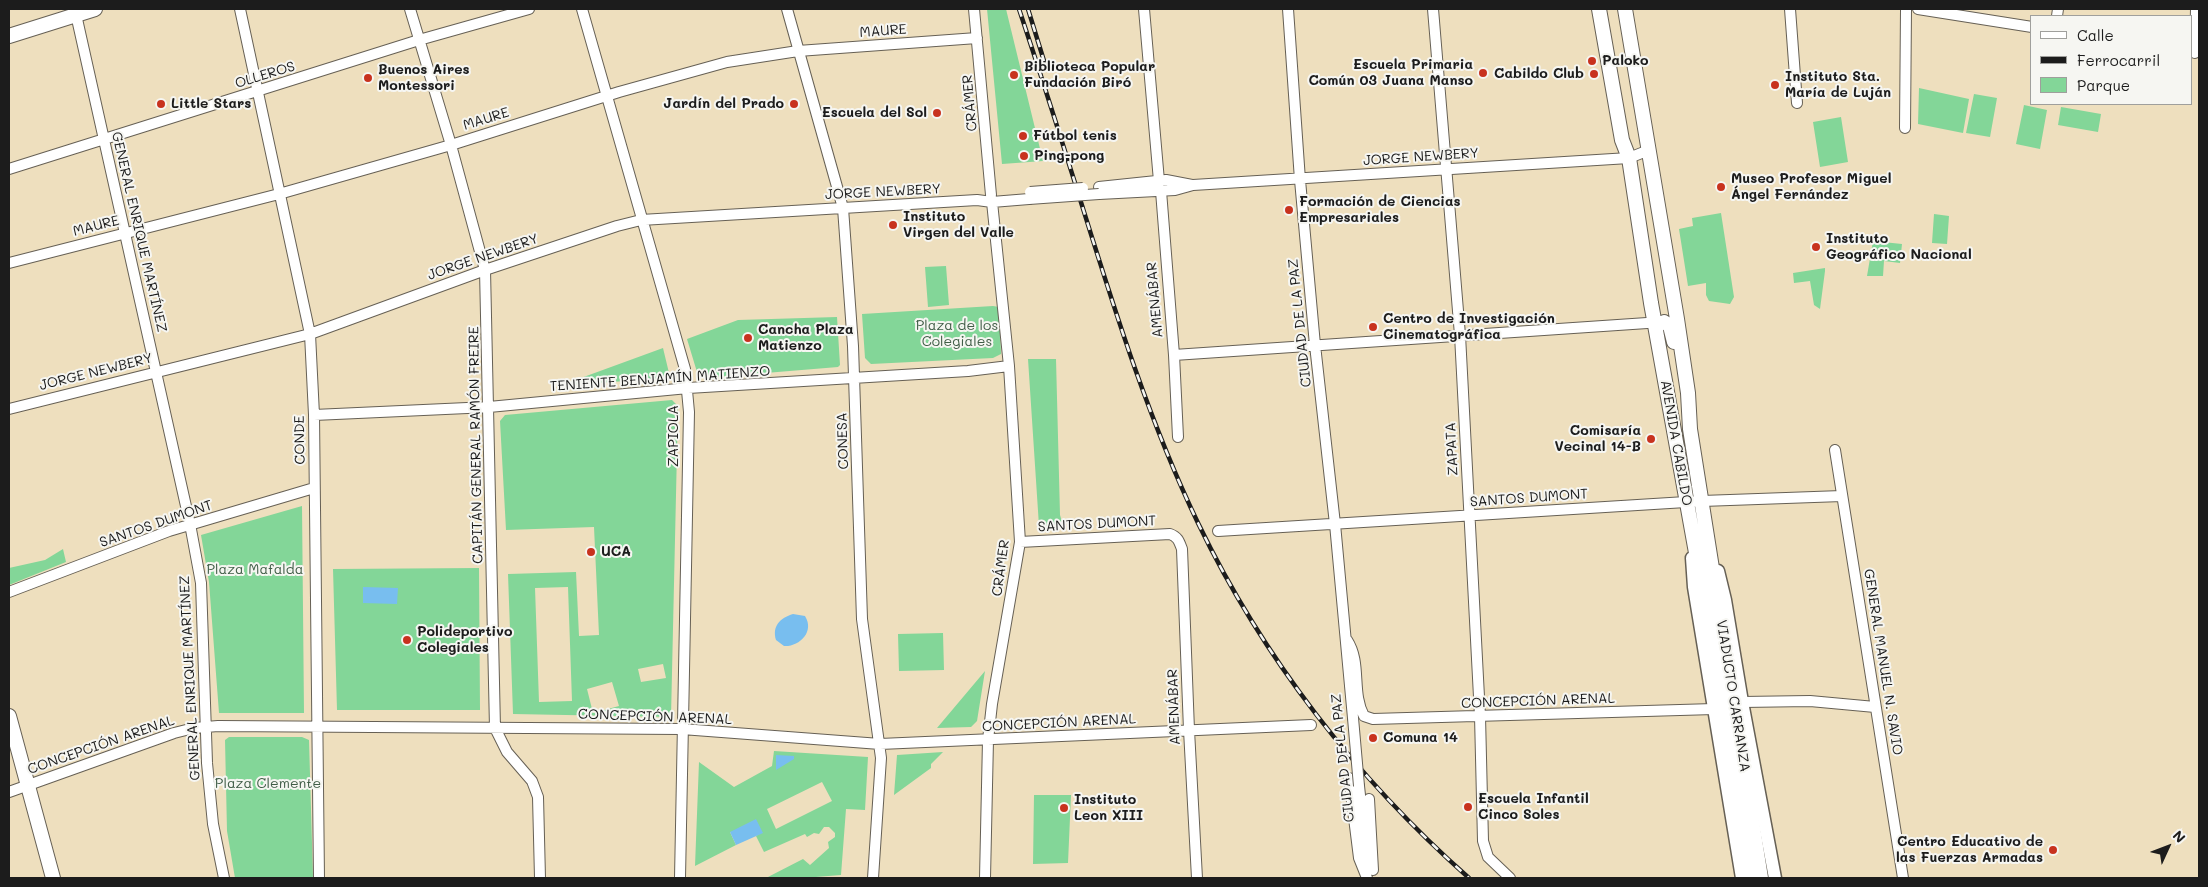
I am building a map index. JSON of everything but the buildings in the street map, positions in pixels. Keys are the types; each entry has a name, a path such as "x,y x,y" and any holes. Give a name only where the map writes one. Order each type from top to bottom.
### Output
{"main road":[{"path":"9,36 75,12 95,9"},
{"name":"AVENIDA CABILDO","path":"1599,9 1622,140 1629,158 1659,323 1688,509"},
{"name":"AVENIDA CABILDO","path":"1626,9 1688,393 1690,429 1704,512"},
{"path":"1659,323 1670,326 1690,429"},
{"name":"VIADUCTO CARRANZA","path":"1688,509 1751,878"},
{"name":"VIADUCTO CARRANZA","path":"1704,512 1761,878"},
{"path":"9,716 53,878"}],"street":[{"name":"CONDE","path":"240,9 310,334 314,414 319,727 317,812 320,878"},
{"name":"CAPITÁN GENERAL RAMÓN FREIRE","path":"410,9 451,145 485,270 495,728 507,752 536,788 540,878"},
{"name":"OLLEROS","path":"9,169 104,138 257,93 419,40 529,9"},
{"name":"ZAPIOLA","path":"582,9 685,370 688,388 680,878"},
{"name":"CONESA","path":"787,9 843,208 854,377 862,619 881,758 873,878"},
{"name":"CRÁMER","path":"974,9 1009,366 1020,542 992,704 988,740 985,878"},
{"name":"AMENÁBAR","path":"1144,9 1174,355 1178,437"},
{"name":"CIUDAD DE LA PAZ","path":"1288,9 1300,180 1315,345 1335,524 1344,634 1369,878"},
{"name":"ZAPATA","path":"1434,9 1460,335 1480,716 1483,841 1488,857 1510,878"},
{"path":"1790,9 1797,103"},
{"path":"1905,128 1906,9"},
{"path":"1918,9 2030,27"},
{"path":"2195,53 2196,9"},
{"name":"GENERAL ENRIQUE MARTÍNEZ","path":"75,12 126,233 190,524 201,583 207,763 213,824 224,878"},
{"name":"MAURE","path":"9,263 279,194 451,145 607,96 727,62 798,51 978,38"},
{"name":"JORGE NEWBERY","path":"1160,186 1175,190 1193,185 1300,180 1629,158 1649,150"},
{"path":"1099,191 1145,191 1160,186"},
{"path":"1099,191 1160,186"},
{"name":"JORGE NEWBERY","path":"9,409 310,334 485,270 617,226 641,220 1099,191"},
{"path":"1174,355 1659,323"},
{"name":"TENIENTE BENJAMÍN MATIENZO","path":"314,414 489,407 688,388 769,385 854,377 968,371 1009,366"},
{"name":"GENERAL MANUEL N. SAVIO","path":"1835,450 1903,878"},
{"name":"SANTOS DUMONT","path":"9,592 190,524 314,488"},
{"name":"SANTOS DUMONT","path":"1218,531 1468,516 1688,509 1704,512 1842,496"},
{"name":"AVENIDA CABILDO","path":"1688,509 1694,588 1742,878"},
{"name":"AVENIDA CABILDO","path":"1704,512 1725,600 1775,878"},
{"name":"SANTOS DUMONT","path":"1020,542 1164,534 1176,536"},
{"name":"AMENÁBAR","path":"1176,536 1182,549 1197,878"},
{"name":"CIUDAD DE LA PAZ","path":"1344,634 1352,646 1355,656 1359,706 1364,716"},
{"path":"1742,702 1810,700 1875,707"},
{"name":"CONCEPCIÓN ARENAL","path":"1364,716 1373,720 1714,709"},
{"name":"CONCEPCIÓN ARENAL","path":"9,792 174,733 206,727 682,729 880,744 1311,726"},
{"name":"CIUDAD DE LA PAZ","path":"1350,778 1354,800 1359,858 1369,878"},
{"name":"CIUDAD DE LA PAZ","path":"1369,799 1374,865 1369,878"}],"green space":[{"path":"987,9 1006,9 1043,161 1002,164"},
{"path":"1919,88 1969,99 1963,133 1918,124"},
{"path":"1974,94 1997,98 1990,137 1966,133"},
{"path":"2024,105 2047,110 2040,149 2016,144"},
{"path":"2061,107 2101,114 2098,132 2058,125"},
{"path":"1841,117 1848,162 1820,167 1813,122"},
{"path":"1721,213 1734,297 1730,304 1709,301 1706,295 1706,283 1688,286 1679,229 1693,226 1692,218"},
{"path":"1934,214 1949,216 1947,244 1932,243"},
{"path":"1873,241 1902,244 1900,263 1884,261 1883,276 1867,276"},
{"path":"946,266 949,305 928,307 925,267"},
{"path":"1825,268 1820,309 1814,305 1810,281 1794,283 1793,273"},
{"name":"Plaza de los Colegiales","path":"999,307 1001,354 993,358 871,364 865,358 862,314"},
{"path":"837,317 840,365 838,367 705,378 697,372 687,339 738,320"},
{"path":"663,348 669,373 665,378 559,386"},
{"path":"1028,359 1056,359 1060,515 1063,525 1039,526"},
{"name":"UCA","path":"672,400 678,406 671,717 513,714 508,574 576,572 579,636 599,635 594,527 506,530 500,421 505,415","holes":["568,587 572,701 539,702 535,588","663,664 666,678 641,682 638,669","612,682 619,706 593,713 587,689"]},
{"name":"Plaza Mafalda","path":"302,506 304,713 219,713 209,582 201,535"},
{"path":"63,549 66,562 9,585 9,568 45,560"},
{"name":"Polideportivo Colegiales","path":"479,568 480,710 337,710 333,569"},
{"path":"943,633 944,670 899,671 898,634"},
{"path":"985,671 977,721 971,727 937,728"},
{"name":"Plaza Clemente","path":"229,737 302,737 309,740 313,878 235,878 227,831 225,740"},
{"path":"774,751 868,757 865,810 846,809 841,875 766,878 803,859 810,865 829,848 828,842 835,837 835,833 829,827 824,827 819,834 814,833 807,837 805,834 764,852 756,836 762,832 730,832 736,845 695,866 699,762 734,787 772,766","holes":["822,782 832,801 776,829 767,809"]},
{"path":"943,752 931,764 931,768 894,795 897,755"},
{"path":"1034,795 1071,795 1068,863 1033,864"}],"water":[{"path":"363,587 398,588 397,604 363,603"},
{"path":"793,614 805,616 808,622 807,633 795,644 784,646 776,640 776,627 781,620"},
{"path":"776,755 794,756 794,759 776,770"},
{"path":"756,819 763,833 736,845 730,832"}],"railway":[{"path":"1019,9 1133,363 1163,444 1198,523 1252,622 1316,714 1351,758 1389,800 1469,878"},
{"path":"1028,9 1044,61"}],"place":[{"name":"Paloko","path":"1592,61"},
{"name":"Escuela Primaria Común 03 Juana Manso","path":"1483,73"},
{"name":"Cabildo Club","path":"1594,74"},
{"name":"Biblioteca Popular Fundación Biró","path":"1014,75"},
{"name":"Buenos Aires Montessori","path":"368,78"},
{"name":"Instituto Sta. María de Luján","path":"1775,85"},
{"name":"Little Stars","path":"161,104"},
{"name":"Jardín del Prado","path":"794,104"},
{"name":"Escuela del Sol","path":"937,113"},
{"name":"Fútbol tenis","path":"1023,136"},
{"name":"Ping-pong","path":"1024,156"},
{"name":"Museo Profesor Miguel Ángel Fernández","path":"1721,187"},
{"name":"Formación de Ciencias Empresariales","path":"1289,210"},
{"name":"Instituto Virgen del Valle","path":"893,225"},
{"name":"Instituto Geográfico Nacional","path":"1816,247"},
{"name":"Centro de Investigación Cinematográfica","path":"1373,327"},
{"name":"Cancha Plaza Matienzo","path":"748,338"},
{"name":"Comisaría Vecinal 14-B","path":"1651,439"},
{"name":"UCA","path":"591,552"},
{"name":"Polideportivo Colegiales","path":"407,640"},
{"name":"Comuna 14","path":"1373,738"},
{"name":"Escuela Infantil Cinco Soles","path":"1468,807"},
{"name":"Instituto Leon XIII","path":"1064,808"},
{"name":"Centro Educativo de las Fuerzas Armadas","path":"2053,850"}]}
